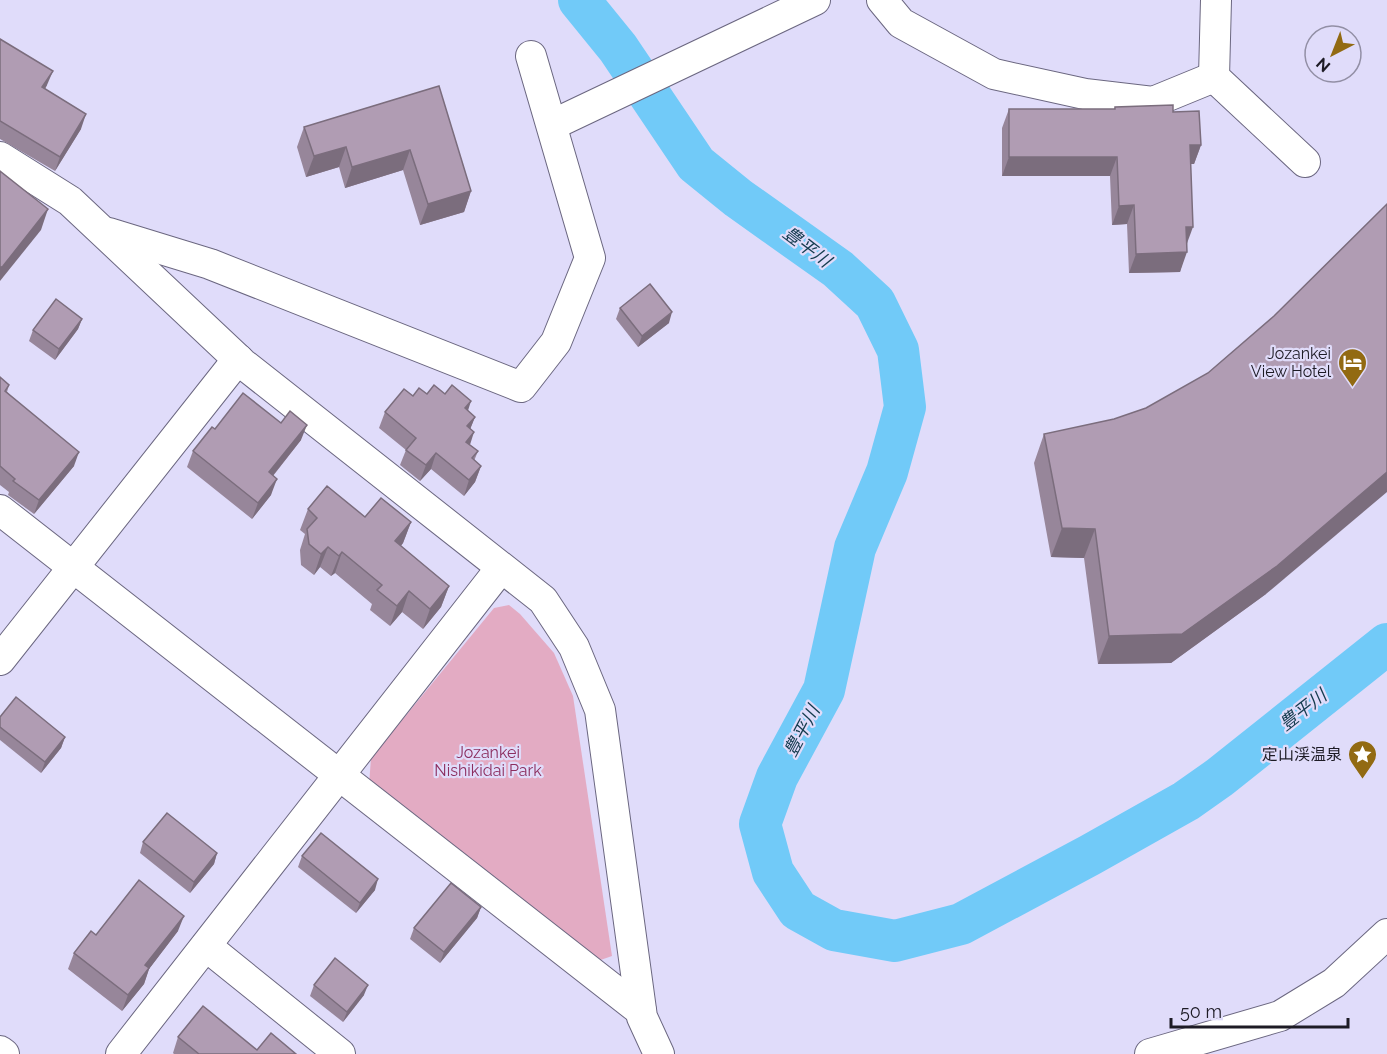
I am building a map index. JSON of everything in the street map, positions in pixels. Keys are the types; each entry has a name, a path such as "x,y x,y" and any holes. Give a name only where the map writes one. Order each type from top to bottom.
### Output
{"street":[{"path":"552,125 815,0"},
{"path":"882,0 901,23 994,74 1084,94 1153,102 1214,77"},
{"path":"1216,0 1214,77 1305,162"},
{"path":"101,230 210,264 521,387 556,342 590,258 531,56"},
{"path":"0,157 70,201 238,359 543,600 574,647 600,710 642,1017 659,1054"},
{"path":"0,660 238,359"},
{"path":"0,510 641,1011"},
{"path":"121,1054 501,568"},
{"path":"1150,1054 1280,1016 1334,983 1387,934"},
{"path":"206,946 340,1054"},
{"path":"0,1051 4,1054"}],"green space":[{"name":"Jozankei Nishikidai Park","path":"509,605 520,614 554,653 573,696 612,956 592,963 369,785 371,758 494,608"}],"building":[{"path":"0,39 53,71 42,87 86,114 60,157 0,121"},
{"path":"439,86 471,191 428,204 410,150 352,167 346,147 314,156 304,127"},
{"path":"1173,105 1173,112 1199,111 1201,145 1190,145 1193,227 1186,227 1187,252 1136,254 1134,205 1119,206 1117,157 1009,157 1009,109 1115,109 1115,107"},
{"path":"0,171 48,209 0,268"},
{"path":"1387,204 1387,472 1277,566 1182,634 1109,636 1095,529 1062,528 1044,434 1114,419 1146,408 1208,373 1274,316"},
{"path":"650,284 672,312 642,336 620,308"},
{"path":"56,299 82,319 59,349 33,330"},
{"path":"0,377 9,385 5,391 79,452 39,500 13,481 15,479 0,466"},
{"path":"434,385 445,394 452,385 471,401 465,408 475,417 467,426 474,432 466,442 478,451 472,458 481,466 469,480 436,453 426,465 406,450 416,438 385,412 404,389 413,396 419,388 427,394"},
{"path":"243,393 281,423 290,411 307,425 269,472 277,479 258,503 193,451 212,427 215,429"},
{"path":"327,486 365,517 381,498 411,522 395,541 449,586 430,609 409,591 397,606 377,590 382,585 342,552 339,556 328,547 321,554 309,544 307,529 317,518 308,509"},
{"path":"16,697 65,737 45,762 0,727 0,717"},
{"path":"167,813 217,853 194,882 143,842"},
{"path":"321,833 378,879 360,903 302,856"},
{"path":"139,880 184,916 145,965 149,968 128,995 74,953 91,931 96,935"},
{"path":"451,883 481,907 444,952 414,928"},
{"path":"335,958 368,985 347,1012 314,985"},
{"path":"203,1006 257,1050 271,1033 296,1054 199,1054 178,1037"}],"waterway":[{"name":"豊平川","path":"579,0 618,48 696,164 738,198 838,269 875,303 898,350 905,407 887,472 855,548 824,690 777,777 760,824 773,872 798,910 834,930 895,941 961,924 1186,801 1220,777 1387,644"}],"place":[{"name":"Jozankei View Hotel","path":"1352,388"},
{"name":"定山渓温泉","path":"1363,780"}]}
